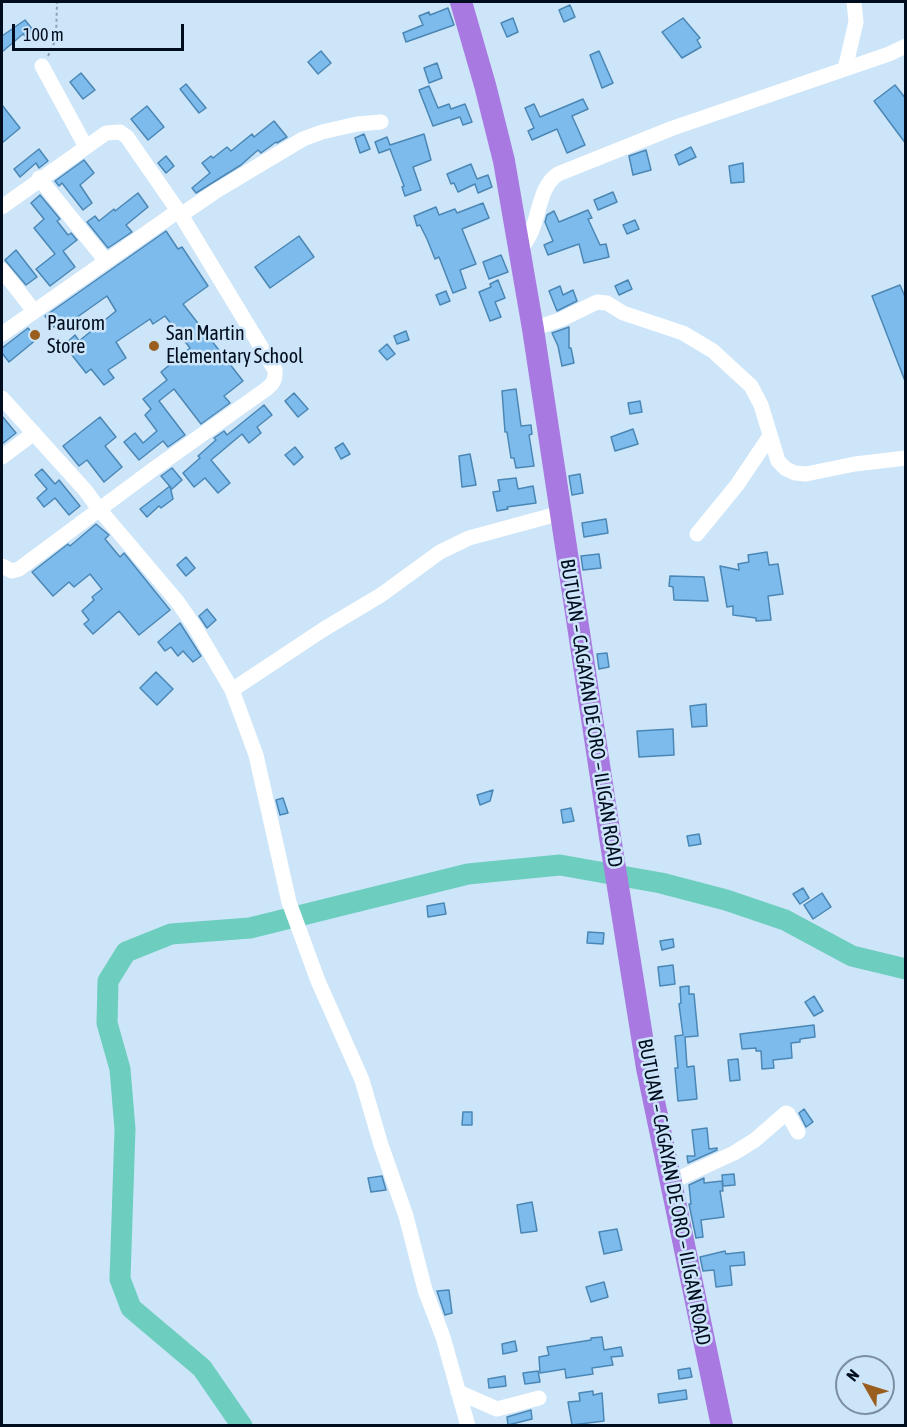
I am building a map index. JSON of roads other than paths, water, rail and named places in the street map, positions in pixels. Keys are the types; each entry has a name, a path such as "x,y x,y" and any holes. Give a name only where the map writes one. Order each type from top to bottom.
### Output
{"highway":[{"name":"BUTUAN – CAGAYAN DE ORO – ILIGAN ROAD","path":"461,2 504,161 533,329 647,1068 722,1425"}],"street":[{"path":"845,69 856,22 854,2"},
{"path":"519,251 533,230 546,186 550,179 558,174 673,128 906,46"},
{"path":"42,66 86,147"},
{"path":"2,334 106,261 180,213 303,139 321,132 357,124 381,122"},
{"path":"2,207 39,178 105,133 120,132 127,136 180,213 275,370 276,377 266,390 19,569 12,571 2,566"},
{"path":"39,178 106,261"},
{"path":"2,270 34,311"},
{"path":"533,329 562,319 597,302 602,302 623,313 683,333 713,351 751,386 760,405 778,461 786,469 795,473 806,474 855,464 906,458"},
{"path":"2,398 85,490 177,601 232,690 256,755 289,902 318,981 362,1080 381,1146 406,1216 425,1290 443,1337 468,1425"},
{"path":"2,457 34,433"},
{"path":"697,534 737,485 770,436"},
{"path":"232,690 316,634 381,595 440,552 469,538 561,513"},
{"path":"671,1182 734,1153 755,1140 786,1113 798,1132"},
{"path":"458,1392 497,1409 539,1398"}],"waterway":[{"path":"242,1426 202,1368 131,1308 120,1279 125,1129 120,1069 107,1023 108,981 126,952 171,934 250,928 468,874 560,865 661,883 726,900 785,920 852,956 906,969"}],"place":[{"name":"Paurom Store","path":"35,335"},
{"name":"San Martin Elementary School","path":"154,346"}]}
